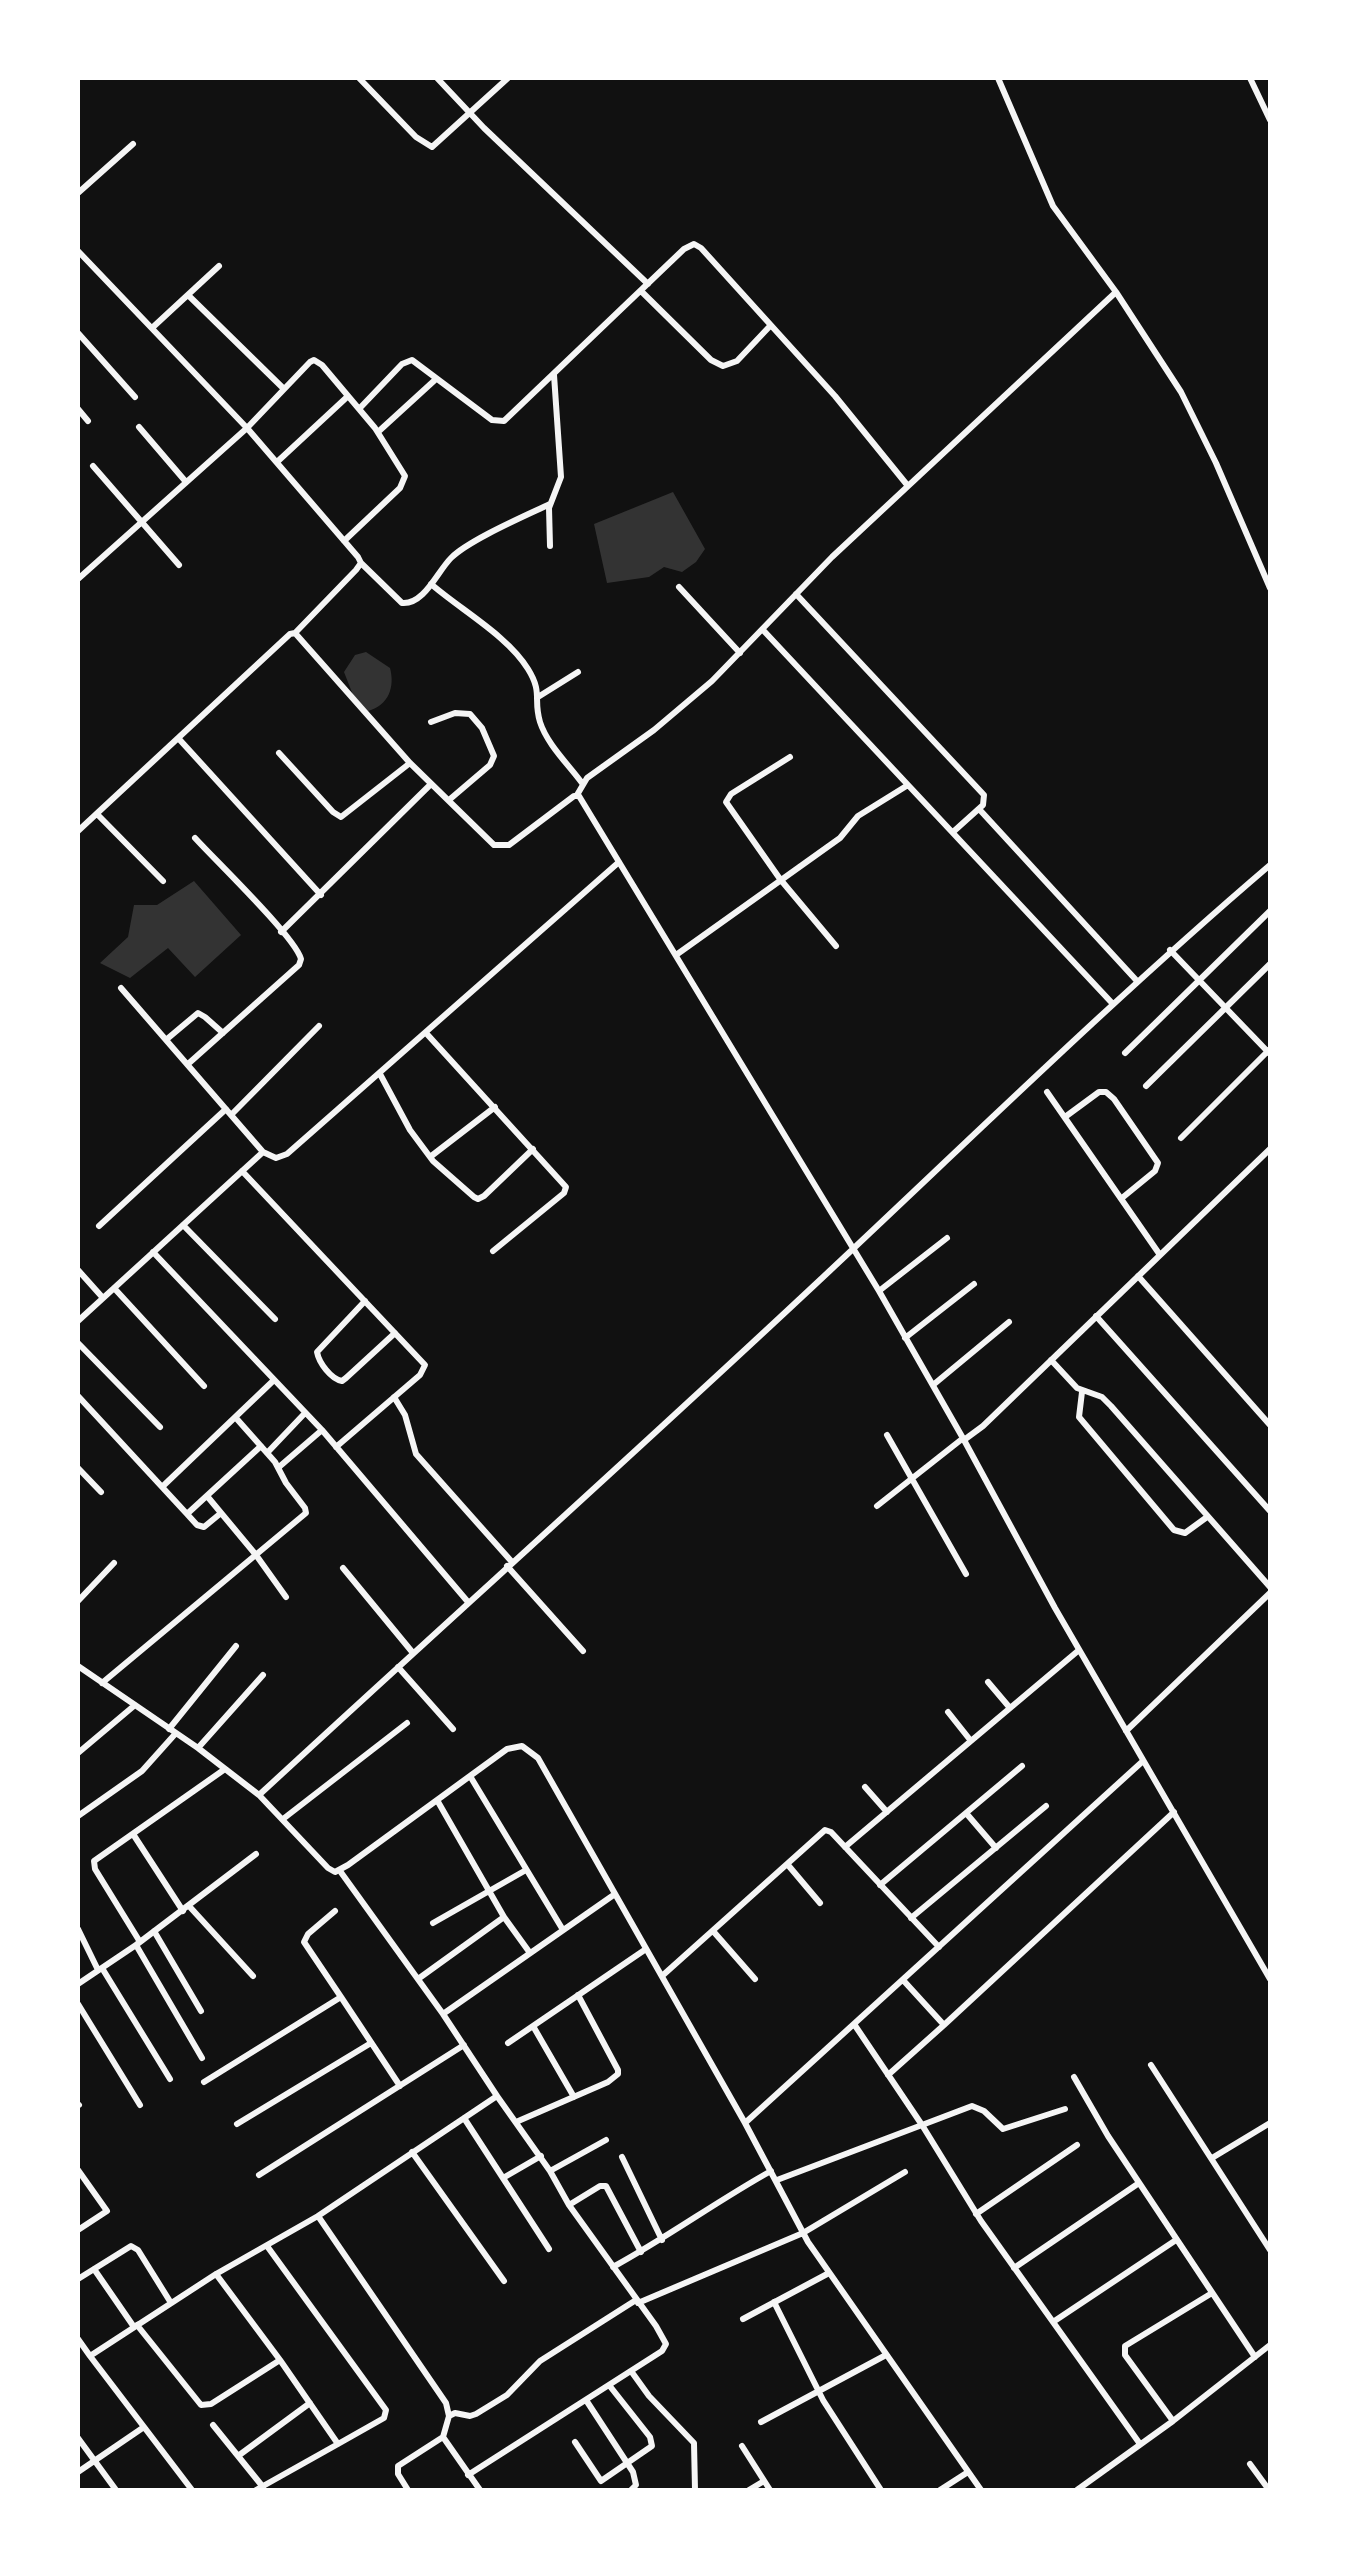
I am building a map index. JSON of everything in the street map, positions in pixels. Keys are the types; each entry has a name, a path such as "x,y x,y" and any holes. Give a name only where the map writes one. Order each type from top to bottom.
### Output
{"street":[{"path":"359,78 428,146 436,145 508,78"},
{"path":"437,78 648,284"},
{"path":"998,78 1053,206 1116,292 1181,392 1216,463 1270,588"},
{"path":"1250,78 1270,120"},
{"path":"78,193 133,144"},
{"path":"359,409 407,360 417,363 498,422 510,416 684,249 694,244 835,396 908,486"},
{"path":"78,251 247,428 361,563 402,603 414,600 454,555 550,504"},
{"path":"152,328 219,266"},
{"path":"641,291 711,360 723,366 737,361 770,326"},
{"path":"295,633 410,763 489,842 499,847 509,845 577,795 582,783 682,707 908,486 1116,292"},
{"path":"188,295 284,389"},
{"path":"78,333 135,397"},
{"path":"78,579 247,428 310,362 318,361 378,432 405,481 344,541"},
{"path":"550,546 550,504 561,477 554,375"},
{"path":"378,432 436,379"},
{"path":"277,462 347,397"},
{"path":"78,409 88,421"},
{"path":"139,427 186,482"},
{"path":"93,466 179,565"},
{"path":"78,831 290,634 295,633 361,563"},
{"path":"431,584 506,643 527,666 538,688 537,713 545,734 582,783"},
{"path":"679,587 740,653"},
{"path":"796,594 984,795 985,800 979,809 953,832"},
{"path":"763,630 1112,1003"},
{"path":"538,697 578,672"},
{"path":"431,722 455,713 470,714 482,728 494,756 490,765 449,800"},
{"path":"179,739 321,895"},
{"path":"279,753 341,817 410,763"},
{"path":"790,757 731,794 726,802 780,879 836,946"},
{"path":"281,932 431,784"},
{"path":"676,955 840,838 858,816 908,785"},
{"path":"577,795 879,1291 1079,1650 1270,1979"},
{"path":"979,809 1137,981"},
{"path":"97,814 163,881"},
{"path":"188,1064 299,965 300,954 195,838"},
{"path":"121,988 263,1152 276,1158 287,1154 380,1074 619,862"},
{"path":"259,1795 853,1249 1112,1003 1270,865"},
{"path":"1125,1053 1270,911"},
{"path":"1170,950 1269,1052 1181,1138"},
{"path":"1146,1086 1270,964"},
{"path":"167,1039 198,1013 223,1033"},
{"path":"99,1226 229,1112 319,1026"},
{"path":"426,1033 565,1184 566,1190 493,1251"},
{"path":"380,1074 410,1130 430,1157 444,1173 478,1199 533,1149"},
{"path":"1047,1092 1160,1255"},
{"path":"1065,1117 1099,1092 1106,1092 1155,1157 1158,1163 1155,1171 1122,1198"},
{"path":"430,1157 495,1107"},
{"path":"877,1506 963,1440 1051,1360 1270,1149"},
{"path":"78,1321 263,1152"},
{"path":"242,1171 425,1365 420,1375 336,1447"},
{"path":"183,1225 275,1319"},
{"path":"879,1291 947,1238"},
{"path":"153,1252 322,1430 468,1602"},
{"path":"78,1270 103,1298"},
{"path":"1138,1276 1270,1425"},
{"path":"905,1338 974,1284"},
{"path":"114,1288 204,1386"},
{"path":"365,1301 317,1352 334,1379 342,1381 346,1378 395,1333"},
{"path":"1096,1316 1270,1511"},
{"path":"933,1385 1009,1322"},
{"path":"78,1343 160,1427"},
{"path":"1051,1360 1082,1392 1102,1397 1111,1406 1270,1590 1126,1731"},
{"path":"162,1487 274,1380"},
{"path":"1082,1392 1079,1417 1174,1530 1185,1533 1207,1517"},
{"path":"78,1396 197,1525 204,1527 221,1513"},
{"path":"394,1397 405,1415 416,1454 583,1651"},
{"path":"267,1453 305,1413"},
{"path":"102,1683 306,1513 279,1467 236,1418"},
{"path":"279,1467 322,1430"},
{"path":"887,1435 966,1574"},
{"path":"187,1514 261,1446"},
{"path":"78,1468 101,1492"},
{"path":"207,1496 286,1597"},
{"path":"78,1601 114,1563"},
{"path":"343,1568 413,1653"},
{"path":"78,1816 142,1771 236,1646"},
{"path":"845,1847 1079,1650"},
{"path":"78,1666 198,1748 259,1795 328,1868 340,1871 541,2156 569,2205 666,2344 662,2351 468,2475"},
{"path":"398,1667 453,1729"},
{"path":"198,1748 263,1675"},
{"path":"988,1682 1010,1708"},
{"path":"78,1753 135,1705"},
{"path":"948,1712 971,1741"},
{"path":"283,1819 407,1723"},
{"path":"340,1871 507,1749 522,1746 530,1750 538,1758 662,1976 777,2180 803,2233 981,2490"},
{"path":"745,2123 1143,1761"},
{"path":"880,1885 1022,1766"},
{"path":"202,2058 93,1865 98,1857 225,1769"},
{"path":"470,1776 563,1930"},
{"path":"865,1787 887,1812"},
{"path":"437,1800 504,1917 530,1953"},
{"path":"911,1918 1046,1806"},
{"path":"888,2075 1174,1812"},
{"path":"966,1813 996,1848"},
{"path":"662,1976 825,1830 831,1832 939,1947"},
{"path":"133,1834 186,1908 253,1976"},
{"path":"78,1984 138,1944 256,1854"},
{"path":"788,1865 820,1903"},
{"path":"433,1923 526,1870"},
{"path":"443,2014 615,1894"},
{"path":"335,1911 308,1934 304,1942 400,2086"},
{"path":"418,1979 504,1917"},
{"path":"78,1929 170,2079"},
{"path":"154,1931 201,2011"},
{"path":"713,1931 755,1979"},
{"path":"508,2043 646,1949"},
{"path":"903,1980 944,2025"},
{"path":"516,2122 614,2079 618,2070 578,1995"},
{"path":"204,2082 341,1997"},
{"path":"78,2004 140,2105"},
{"path":"854,2024 922,2125 976,2214 1140,2444"},
{"path":"533,2026 574,2097"},
{"path":"237,2124 371,2043"},
{"path":"259,2175 464,2045"},
{"path":"1151,2065 1270,2250"},
{"path":"1074,2077 1139,2183 1255,2357"},
{"path":"84,2353 136,2326 216,2274 318,2216 497,2096"},
{"path":"777,2180 972,2106 984,2111 1003,2129 1065,2109"},
{"path":"464,2118 549,2249"},
{"path":"1212,2158 1270,2123"},
{"path":"550,2171 606,2140"},
{"path":"976,2214 1077,2145"},
{"path":"412,2152 504,2281"},
{"path":"503,2178 541,2156"},
{"path":"622,2157 662,2240"},
{"path":"78,2170 107,2209 78,2230"},
{"path":"613,2267 662,2240 720,2199 771,2171"},
{"path":"449,2416 455,2413 470,2416 507,2395 540,2361 637,2302 803,2233 905,2172"},
{"path":"1014,2268 1139,2183"},
{"path":"569,2205 600,2186 606,2186 641,2252"},
{"path":"318,2216 446,2403 449,2416 443,2437 398,2466 398,2474 408,2490"},
{"path":"1053,2322 1176,2240"},
{"path":"213,2425 262,2489 384,2418 386,2410 267,2246"},
{"path":"78,2279 127,2247 134,2247 171,2303"},
{"path":"94,2269 201,2405 211,2404 280,2360"},
{"path":"743,2319 829,2273"},
{"path":"216,2274 338,2444"},
{"path":"1173,2421 1125,2355 1125,2346 1212,2293"},
{"path":"774,2302 819,2391 881,2490"},
{"path":"78,2339 84,2353 192,2490"},
{"path":"1077,2490 1173,2421 1270,2345"},
{"path":"761,2422 886,2355"},
{"path":"631,2371 649,2396 694,2443 695,2490"},
{"path":"575,2442 601,2481 648,2451 652,2441 609,2385"},
{"path":"586,2400 636,2479 636,2485 631,2490"},
{"path":"238,2456 310,2403"},
{"path":"78,2472 144,2427"},
{"path":"443,2437 480,2490"},
{"path":"78,2438 116,2490"},
{"path":"742,2446 770,2490"},
{"path":"1250,2464 1269,2490"},
{"path":"940,2490 968,2472"},
{"path":"749,2490 764,2481"}],"shaded area":[{"path":"673,492 705,549 696,562 682,572 664,567 649,577 607,583 594,524"},
{"path":"366,652 390,668 392,682 386,700 368,711 353,695 344,672 355,655"},
{"path":"194,881 241,935 195,977 168,948 130,978 100,963 128,937 134,905 157,905"}]}
